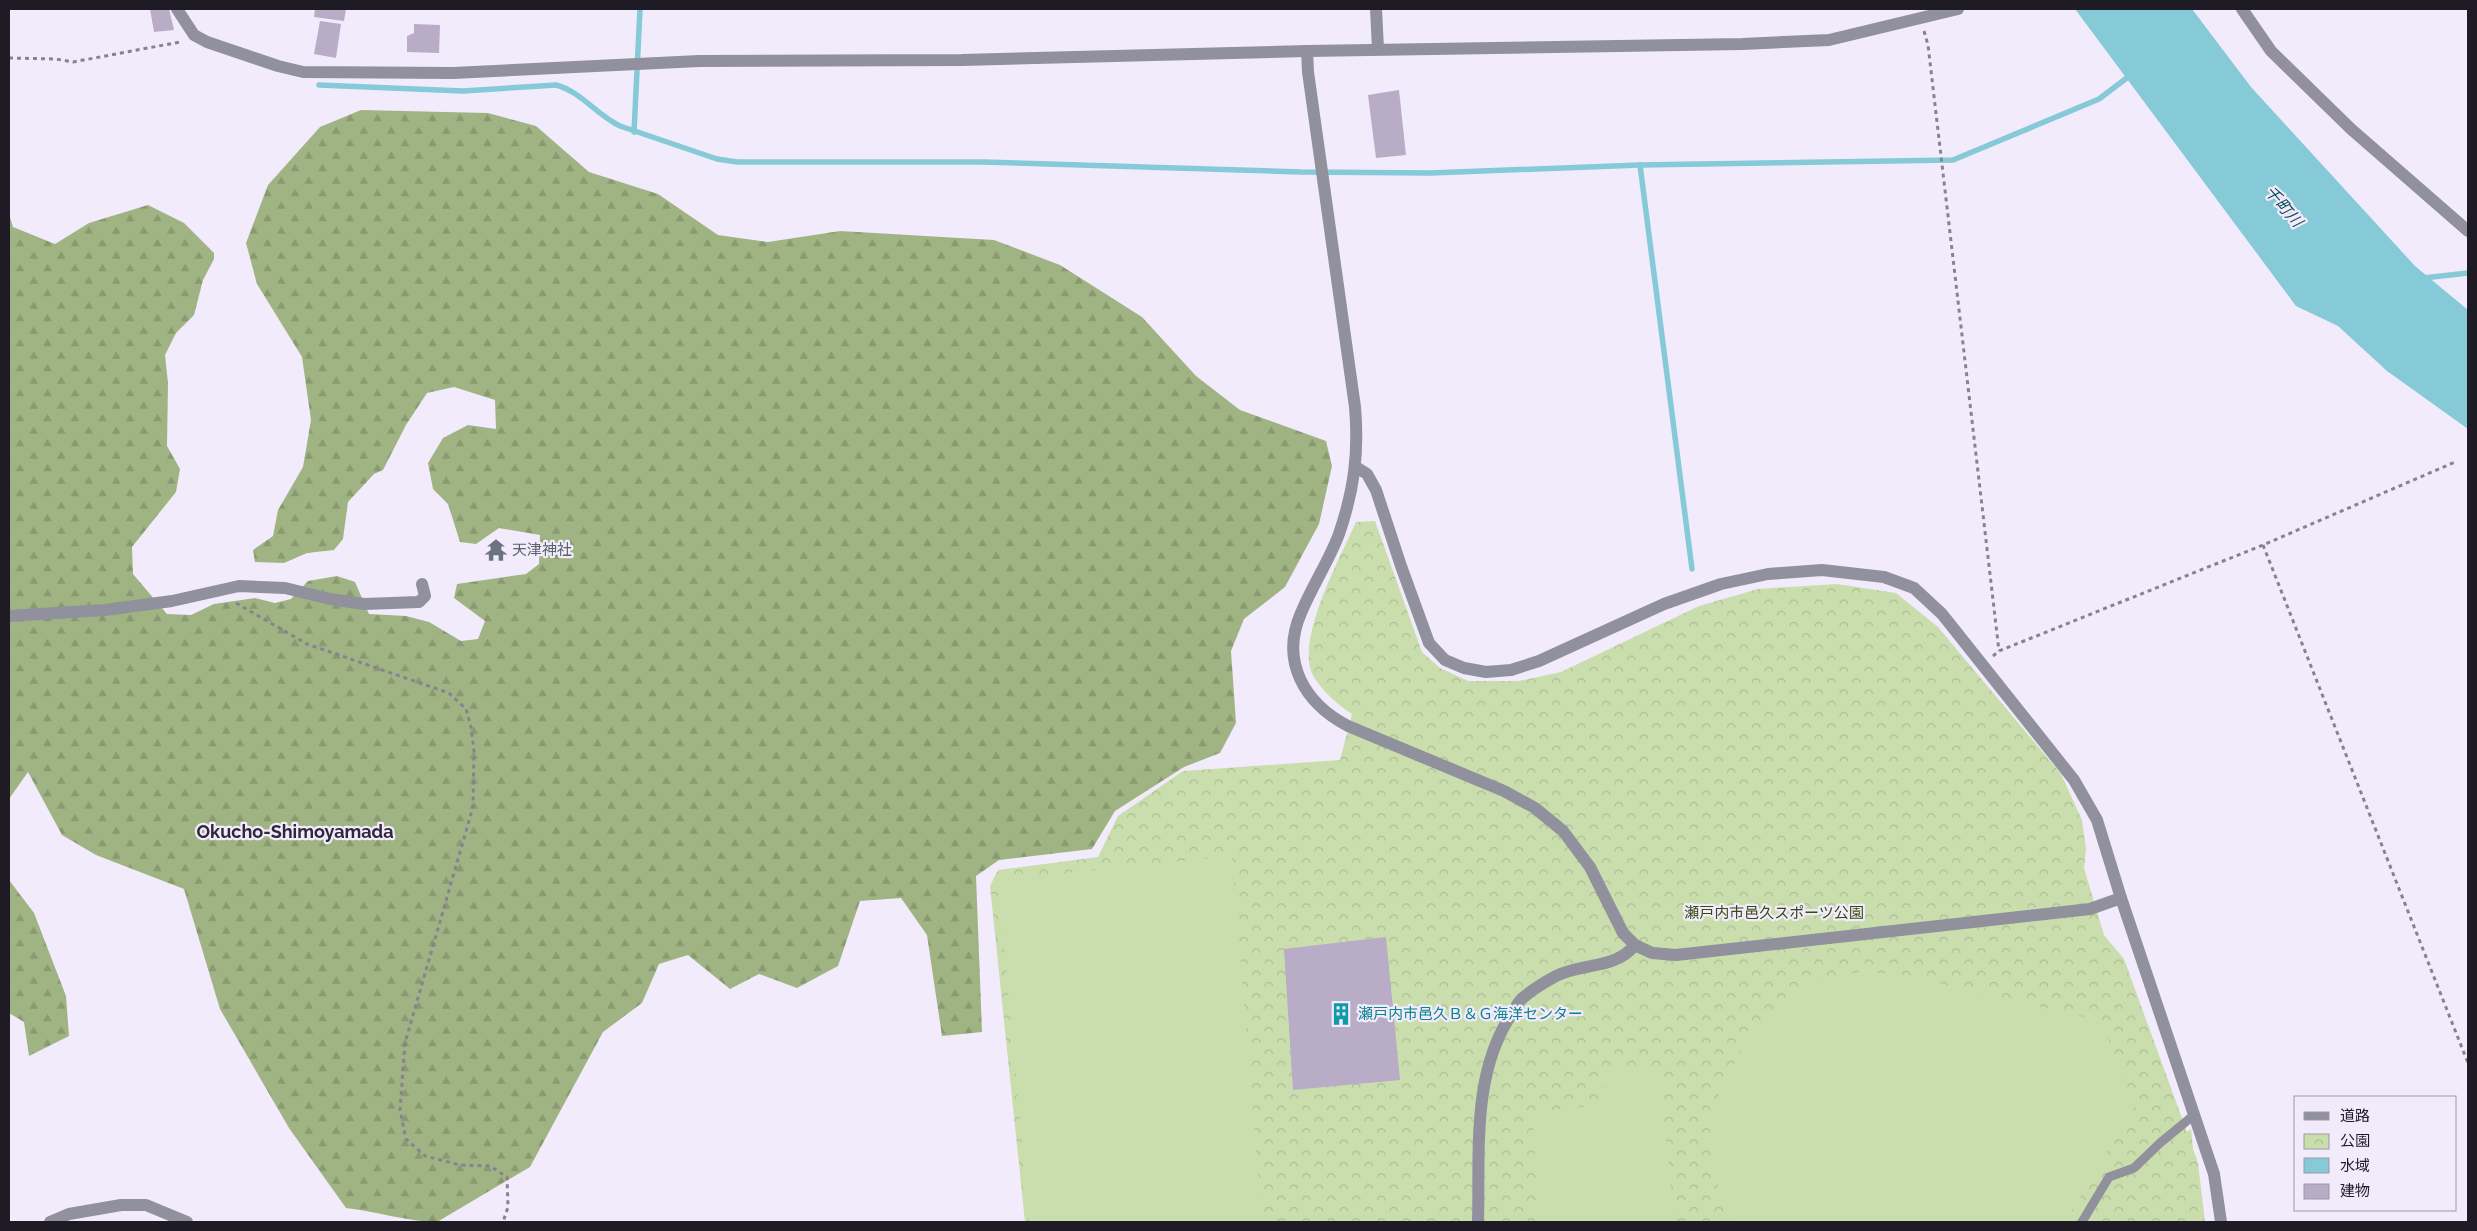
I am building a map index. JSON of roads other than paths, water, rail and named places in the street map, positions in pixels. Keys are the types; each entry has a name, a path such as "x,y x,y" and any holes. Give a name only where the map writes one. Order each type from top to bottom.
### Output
{"street":[{"path":"178,9 194,34 207,42 278,66 303,72 453,73 699,60 962,60 1378,49 1742,44 1829,40 1958,9"},
{"path":"1376,9 1378,49"},
{"path":"2242,9 2278,57 2351,129 2468,232"},
{"path":"1308,51 1308,72 1355,407 1358,442 1356,467 1350,497 1338,536 1300,614 1294,637 1294,661 1301,682 1310,697 1328,716 1504,791 1535,808 1563,831 1590,867 1623,933 1635,945 1652,953 1676,955 2090,909 2121,898"},
{"path":"1356,467 1367,474 1376,490 1429,643 1445,660 1464,668 1486,672 1511,670 1539,662 1664,604 1721,584 1768,574 1822,570 1884,576 1914,588 1942,614 1984,665 2074,780 2097,820 2121,898 2214,1174 2221,1222"},
{"path":"9,616 105,610 172,601 213,590 239,586 285,588 330,599 364,604 419,602 425,596 422,584"},
{"path":"1478,1222 1480,1116 1488,1062 1502,1027 1523,997 1556,976 1572,970 1614,961 1628,955 1635,945"},
{"path":"50,1222 69,1214 121,1206 146,1205 187,1222"}],"lane":[{"path":"2082,1222 2109,1177 2134,1168 2160,1143 2194,1115"}],"water":[{"name":"千町川","path":"2075,9 2192,9 2251,87 2415,266 2468,310 2468,429 2387,371 2338,326 2296,306"}],"waterway":[{"path":"634,132 640,9"},
{"path":"319,85 463,91 556,85 573,92 620,126 717,159 737,162 983,162 1301,172 1431,173 1640,165 1953,160 2099,99 2132,74"},
{"path":"1640,165 1692,569"},
{"path":"2423,278 2468,273"}],"place":[{"name":"天津神社","path":"496,550"},
{"name":"瀬戸内市邑久Ｂ＆Ｇ海洋センター","path":"1341,1014"}],"district":[{"name":"Okucho-Shimoyamada","path":"295,832"}],"park label":[{"name":"瀬戸内市邑久スポーツ公園","path":"1774,913"}]}
